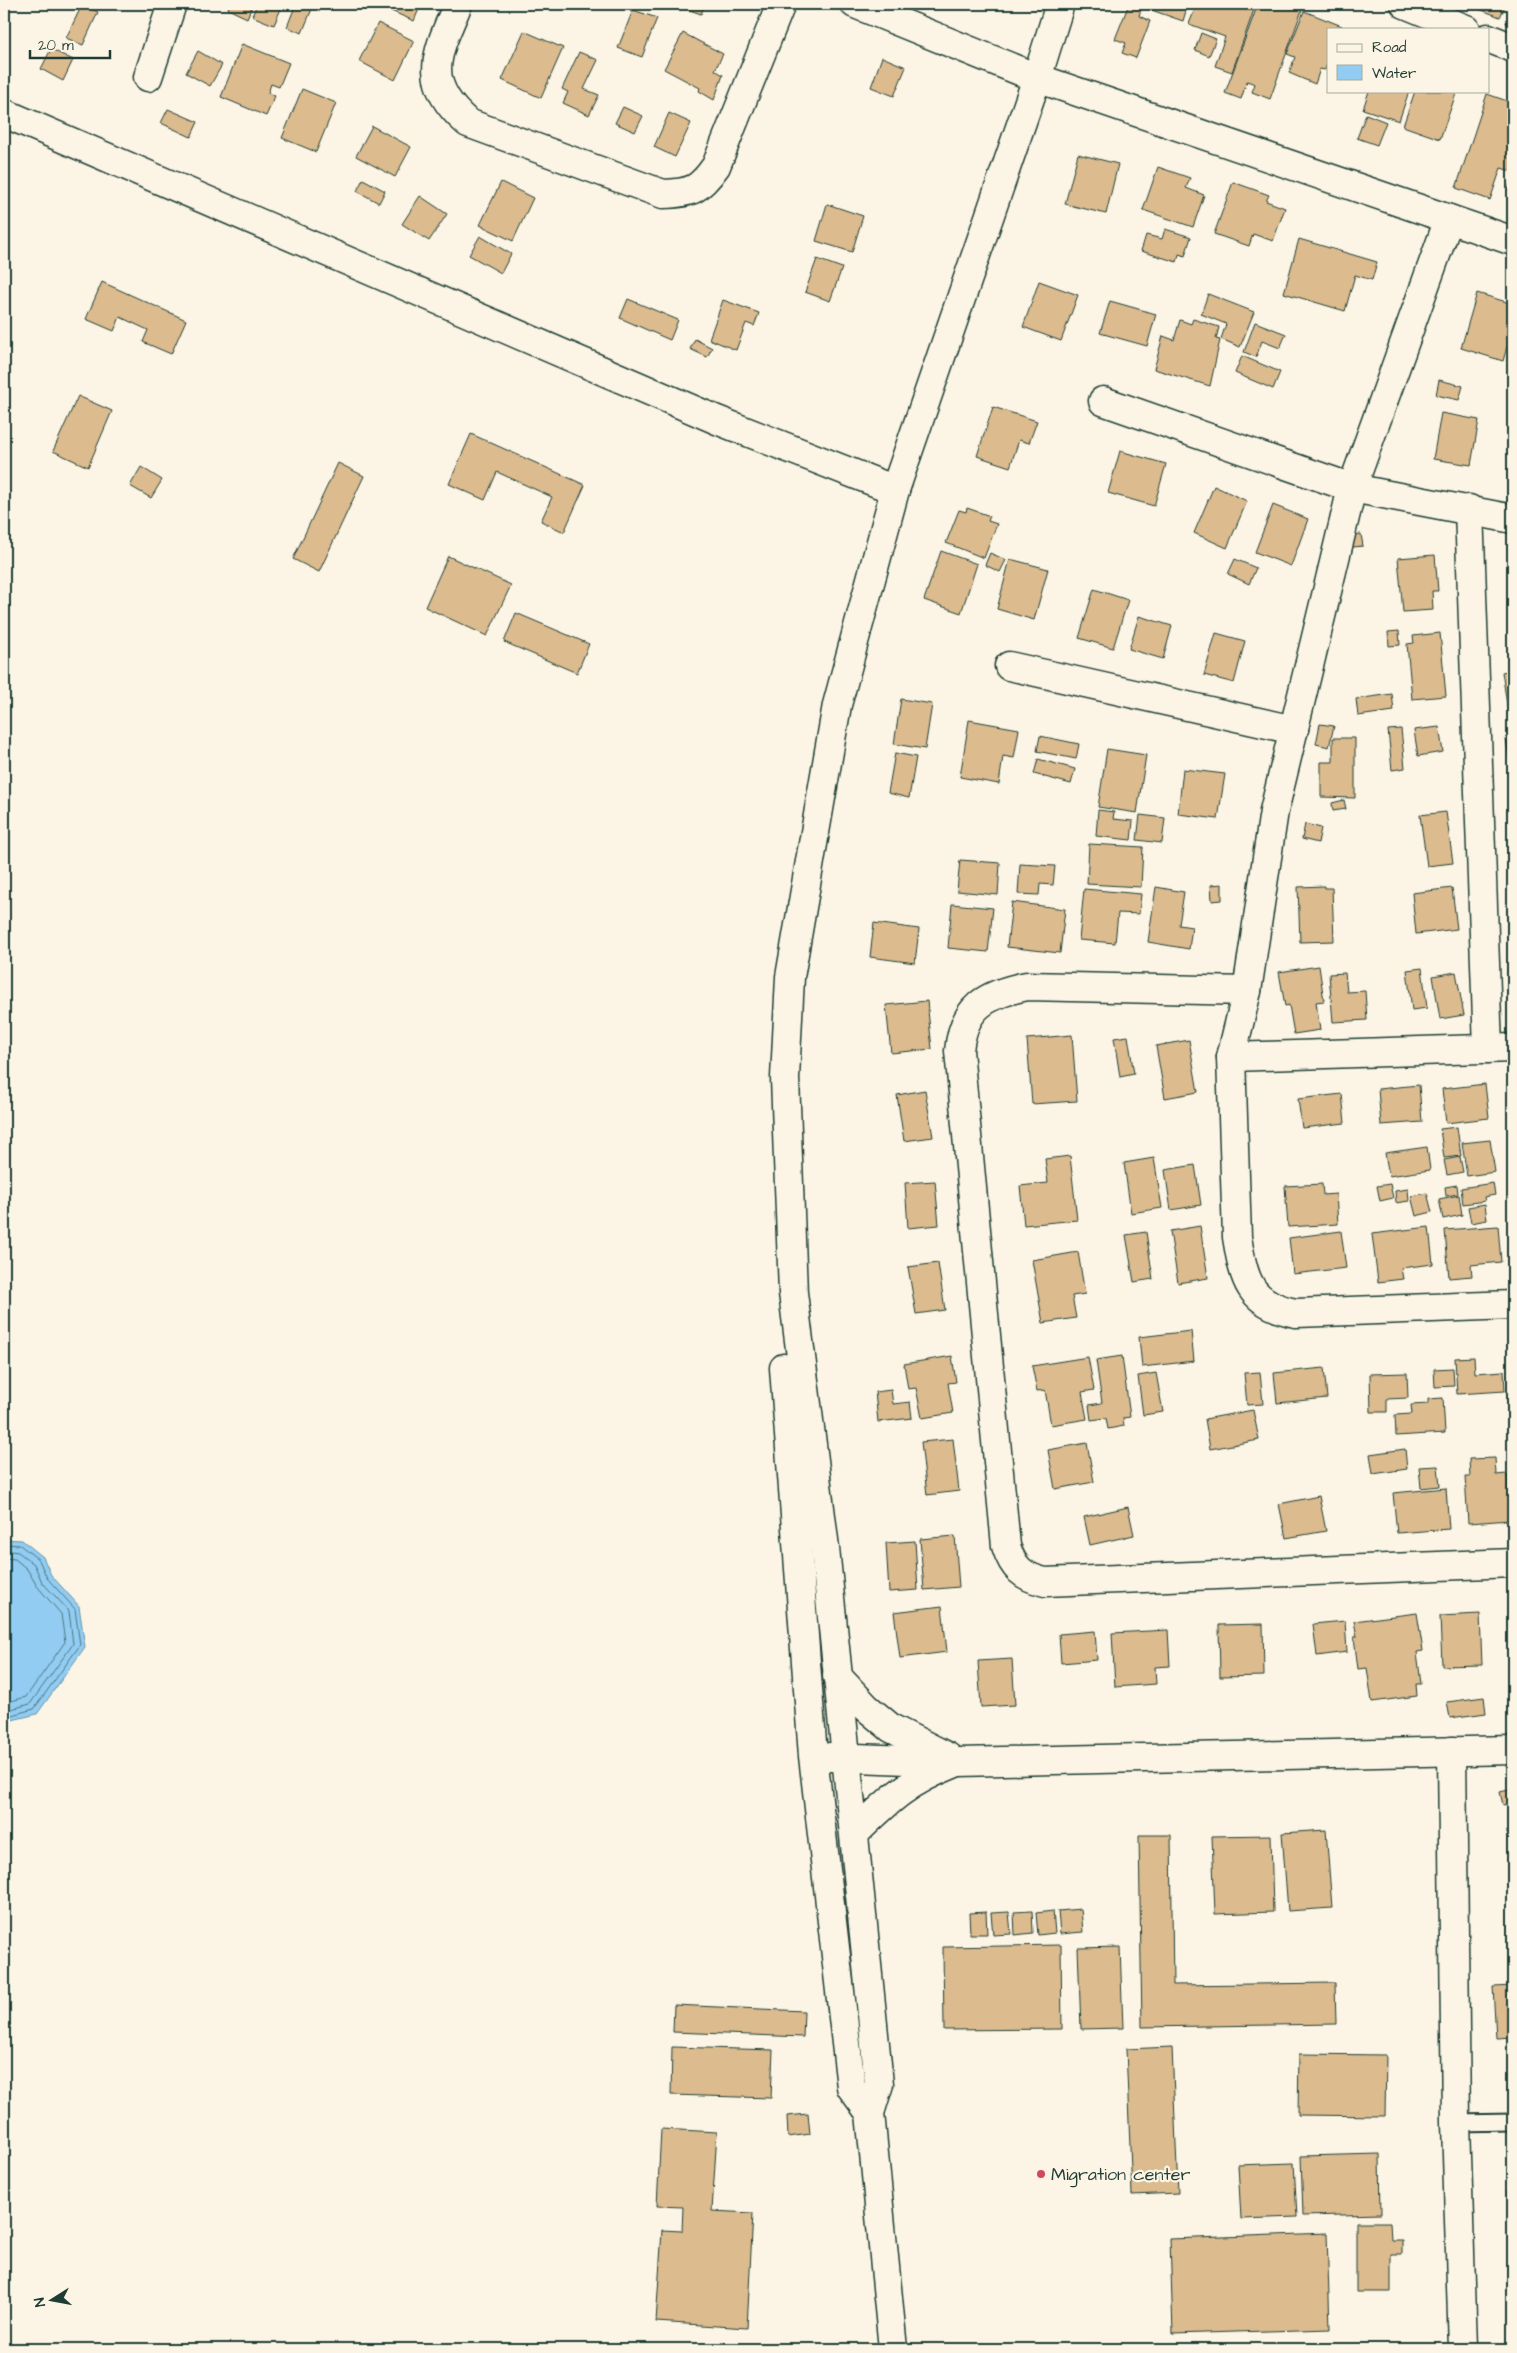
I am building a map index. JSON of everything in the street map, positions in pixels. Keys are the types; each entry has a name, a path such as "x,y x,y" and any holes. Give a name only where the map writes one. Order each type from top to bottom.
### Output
{"street":[{"path":"148,77 172,4"},
{"path":"458,4 440,46 436,65 440,88 450,108 468,122 663,194 686,194 703,184 716,166 781,4"},
{"path":"855,4 1037,78 1513,241"},
{"path":"892,2349 870,2113 879,2084 825,1548 793,1293 785,1078 790,977 836,705 895,490 1037,78 1060,4"},
{"path":"1405,4 1464,28"},
{"path":"1490,39 1513,48"},
{"path":"4,114 717,420 895,490"},
{"path":"1448,219 1352,488 1274,812 1247,991 1231,1056 1237,1237 1241,1264 1250,1286 1259,1298 1277,1309 1296,1313 1513,1305"},
{"path":"1103,401 1352,488 1513,519"},
{"path":"1231,1056 1501,1048 1469,510"},
{"path":"1010,666 1294,730"},
{"path":"1247,991 1026,986 1004,990 982,1002 967,1018 960,1034 959,1052 1006,1546 1009,1557 1017,1569 1030,1578 1045,1582 1513,1563"},
{"path":"793,1293 782,1342 813,1756 851,2087 870,2113"},
{"path":"838,1676 867,1708 891,1728 959,1762"},
{"path":"813,1756 959,1762 1513,1750"},
{"path":"1452,1751 1456,2123 1463,2349"},
{"path":"855,1833 903,1788 928,1774 959,1762"}],"lane":[{"path":"1456,2123 1513,2122"}],"water":[{"path":"4,1539 22,1540 43,1557 51,1575 79,1606 85,1647 37,1714 4,1722"}],"building":[{"path":"230,4 253,4 247,18 228,9"},
{"path":"257,4 283,4 274,25 252,16"},
{"path":"296,4 314,4 302,33 287,27"},
{"path":"375,4 421,4 414,21"},
{"path":"685,4 705,4 701,14 684,8"},
{"path":"1129,4 1141,9 1139,16 1150,21 1136,58 1122,53 1126,43 1115,39"},
{"path":"1134,4 1188,4 1183,21"},
{"path":"1197,4 1256,4 1232,72 1215,66 1225,37 1189,24"},
{"path":"1258,4 1293,4 1303,7 1270,99 1252,92 1255,84 1247,81 1241,99 1225,93"},
{"path":"1466,4 1506,4 1500,17"},
{"path":"1513,4 1513,25 1506,23"},
{"path":"82,5 98,12 83,45 66,38"},
{"path":"633,10 657,18 642,57 618,48"},
{"path":"1304,11 1342,26 1341,28 1327,28 1327,64 1325,70 1320,69 1315,84 1289,73 1295,57 1287,54"},
{"path":"378,23 414,41 395,80 359,61"},
{"path":"524,31 563,48 541,98 502,80"},
{"path":"683,33 723,54 715,70 723,75 714,100 699,91 700,88 664,69"},
{"path":"1201,33 1216,39 1209,56 1195,50"},
{"path":"242,44 289,63 279,87 271,84 268,93 275,96 266,116 221,97"},
{"path":"51,49 73,60 63,81 41,69"},
{"path":"198,51 222,65 210,86 186,73"},
{"path":"579,52 598,60 584,89 599,95 589,115 563,103 568,92 562,89"},
{"path":"882,57 906,67 894,96 871,87"},
{"path":"302,89 336,103 316,152 282,138"},
{"path":"1369,92 1409,92 1399,121 1363,109"},
{"path":"1415,92 1457,92 1440,139 1403,126"},
{"path":"1487,94 1513,103 1513,164 1511,171 1501,168 1490,200 1456,188"},
{"path":"623,107 643,116 635,132 615,123"},
{"path":"168,109 198,122 191,137 161,123"},
{"path":"669,113 691,123 675,157 654,147"},
{"path":"1366,114 1386,122 1377,145 1357,138"},
{"path":"372,126 411,147 395,177 356,156"},
{"path":"1078,154 1118,164 1106,214 1065,204"},
{"path":"1158,167 1190,178 1186,188 1204,195 1193,227 1143,210"},
{"path":"1513,175 1513,191 1508,190"},
{"path":"363,179 385,191 379,203 357,191"},
{"path":"501,182 533,198 513,241 480,225"},
{"path":"1233,182 1269,195 1266,201 1285,208 1273,241 1253,234 1249,246 1214,234"},
{"path":"420,196 447,214 429,241 402,224"},
{"path":"827,204 863,216 852,252 816,241"},
{"path":"1165,229 1191,237 1185,256 1179,254 1177,262 1141,251 1146,235 1162,239"},
{"path":"480,236 511,254 501,273 469,255"},
{"path":"1299,239 1377,262 1372,280 1355,275 1345,311 1284,293"},
{"path":"817,259 842,268 830,301 805,292"},
{"path":"1039,281 1078,295 1061,341 1023,327"},
{"path":"102,282 186,320 171,354 143,342 148,330 120,317 114,331 86,319"},
{"path":"1477,293 1513,304 1513,326 1503,361 1461,348"},
{"path":"1208,294 1254,312 1240,347 1221,339 1226,324 1201,314"},
{"path":"628,299 678,320 670,340 620,318"},
{"path":"723,300 759,313 754,326 746,323 736,350 709,339"},
{"path":"1110,301 1156,314 1147,346 1100,333"},
{"path":"1193,319 1219,327 1216,339 1220,340 1210,386 1154,369 1163,336 1174,340 1180,320 1191,324"},
{"path":"1255,322 1286,334 1280,348 1262,341 1256,357 1244,352"},
{"path":"695,339 712,348 707,357 690,349"},
{"path":"1242,356 1280,372 1273,389 1235,373"},
{"path":"1439,380 1463,386 1459,400 1436,395"},
{"path":"78,396 112,411 88,467 53,451"},
{"path":"993,407 1037,421 1029,443 1019,440 1010,467 977,456"},
{"path":"1441,413 1479,420 1471,465 1433,459"},
{"path":"471,434 585,485 564,532 541,521 552,497 497,472 485,500 449,484"},
{"path":"1120,451 1166,464 1154,506 1108,493"},
{"path":"338,463 364,476 319,572 293,559"},
{"path":"141,467 162,480 151,498 130,486"},
{"path":"1214,486 1247,501 1227,548 1194,533"},
{"path":"1273,505 1308,519 1291,566 1255,552"},
{"path":"967,508 990,516 988,521 997,524 984,558 946,543 959,510 966,512"},
{"path":"1361,534 1363,546 1353,547 1352,535"},
{"path":"941,551 977,564 961,613 924,600"},
{"path":"990,553 1006,560 1000,572 985,565"},
{"path":"1435,555 1438,591 1432,591 1433,610 1403,612 1398,558"},
{"path":"448,556 511,585 487,636 425,607"},
{"path":"1010,559 1048,569 1034,620 997,609"},
{"path":"1235,559 1256,568 1249,584 1228,574"},
{"path":"1094,589 1128,600 1113,648 1079,638"},
{"path":"516,613 589,644 577,673 504,642"},
{"path":"1139,616 1172,626 1163,659 1129,649"},
{"path":"1399,631 1400,645 1389,646 1388,632"},
{"path":"1216,633 1245,641 1234,683 1204,675"},
{"path":"1440,633 1446,696 1412,699 1407,644 1414,643 1413,636"},
{"path":"1513,670 1513,717 1509,718 1502,672"},
{"path":"1392,694 1394,711 1358,716 1356,699"},
{"path":"901,699 932,704 925,749 894,744"},
{"path":"969,720 1019,729 1014,758 1003,756 999,784 960,777"},
{"path":"1320,724 1334,726 1329,747 1316,744"},
{"path":"1439,727 1443,752 1418,756 1414,730"},
{"path":"1401,729 1405,768 1392,770 1388,730"},
{"path":"1040,736 1079,744 1076,759 1037,751"},
{"path":"1333,738 1355,738 1355,798 1321,797 1321,762 1333,762"},
{"path":"1513,738 1513,784 1506,739"},
{"path":"1107,749 1146,755 1137,813 1098,807"},
{"path":"895,753 916,757 909,798 888,793"},
{"path":"1038,759 1075,769 1071,784 1034,774"},
{"path":"1183,769 1225,774 1218,819 1178,814"},
{"path":"1344,800 1346,809 1333,811 1332,803"},
{"path":"1098,810 1114,812 1113,819 1133,821 1131,840 1096,836"},
{"path":"1446,812 1453,863 1427,866 1420,815"},
{"path":"1140,815 1165,818 1162,843 1137,840"},
{"path":"1305,824 1321,828 1318,843 1302,839"},
{"path":"1089,844 1143,847 1141,887 1087,884"},
{"path":"960,860 1000,863 998,895 957,891"},
{"path":"1020,864 1055,866 1053,885 1040,884 1039,895 1018,894"},
{"path":"1222,884 1222,900 1212,901 1211,885"},
{"path":"1513,885 1513,929 1509,886"},
{"path":"1325,886 1325,888 1332,888 1334,941 1300,942 1298,887"},
{"path":"1156,887 1184,892 1179,925 1192,927 1189,949 1148,942"},
{"path":"1452,888 1457,929 1416,934 1412,893"},
{"path":"1084,889 1141,894 1139,914 1118,913 1115,943 1079,940"},
{"path":"1012,902 1065,909 1060,953 1007,947"},
{"path":"952,904 993,908 988,952 948,948"},
{"path":"874,923 919,929 915,963 870,957"},
{"path":"1319,966 1324,1001 1316,1002 1320,1030 1294,1034 1289,1005 1285,1006 1279,972"},
{"path":"1422,968 1427,1008 1412,1010 1407,970"},
{"path":"1456,972 1464,1015 1440,1019 1433,976"},
{"path":"1345,973 1347,992 1365,991 1367,1020 1333,1022 1329,974"},
{"path":"927,1001 932,1049 891,1053 886,1005"},
{"path":"1072,1035 1077,1101 1032,1104 1027,1039"},
{"path":"1128,1036 1134,1074 1120,1077 1114,1038"},
{"path":"1189,1040 1198,1092 1165,1098 1156,1046"},
{"path":"1485,1084 1489,1118 1446,1123 1442,1089"},
{"path":"1419,1085 1422,1122 1381,1125 1378,1089"},
{"path":"925,1090 933,1137 904,1141 897,1095"},
{"path":"1342,1094 1345,1123 1302,1128 1298,1099"},
{"path":"1457,1127 1461,1156 1444,1158 1440,1129"},
{"path":"1490,1140 1495,1172 1467,1176 1462,1143"},
{"path":"1427,1147 1430,1170 1389,1176 1385,1153"},
{"path":"1070,1156 1077,1220 1024,1225 1020,1186 1048,1183 1045,1159"},
{"path":"1460,1157 1463,1172 1447,1175 1444,1160"},
{"path":"1154,1158 1162,1208 1131,1213 1124,1163"},
{"path":"1195,1165 1201,1205 1171,1210 1165,1170"},
{"path":"935,1181 939,1225 908,1228 905,1183"},
{"path":"1493,1183 1495,1195 1484,1197 1485,1201 1463,1204 1461,1188"},
{"path":"1322,1184 1323,1195 1336,1194 1338,1224 1288,1227 1285,1186"},
{"path":"1390,1184 1393,1198 1380,1201 1377,1186"},
{"path":"1457,1185 1458,1194 1446,1196 1445,1187"},
{"path":"1408,1189 1409,1201 1396,1203 1395,1191"},
{"path":"1427,1193 1432,1212 1416,1216 1411,1196"},
{"path":"1459,1195 1462,1215 1443,1219 1439,1199"},
{"path":"1485,1204 1487,1220 1471,1223 1468,1207"},
{"path":"1200,1226 1208,1278 1178,1283 1170,1231"},
{"path":"1498,1226 1501,1262 1471,1265 1472,1276 1449,1278 1445,1230"},
{"path":"1429,1227 1433,1264 1401,1268 1403,1279 1378,1282 1372,1234"},
{"path":"1341,1231 1346,1268 1293,1274 1289,1238"},
{"path":"1146,1232 1153,1279 1134,1282 1126,1235"},
{"path":"1078,1252 1085,1294 1072,1296 1076,1318 1043,1323 1032,1260"},
{"path":"938,1263 945,1310 916,1314 908,1267"},
{"path":"1191,1331 1194,1361 1142,1367 1139,1337"},
{"path":"952,1356 956,1382 948,1383 953,1413 922,1418 916,1388 908,1389 904,1364"},
{"path":"1122,1356 1130,1417 1123,1418 1124,1426 1108,1429 1106,1418 1091,1420 1089,1405 1102,1403 1096,1360"},
{"path":"1088,1357 1094,1390 1082,1392 1087,1419 1051,1425 1045,1390 1037,1391 1032,1366"},
{"path":"1474,1357 1475,1373 1504,1371 1505,1391 1457,1394 1455,1358"},
{"path":"1324,1368 1327,1398 1277,1403 1274,1373"},
{"path":"1453,1368 1454,1386 1435,1387 1434,1369"},
{"path":"1260,1372 1263,1404 1247,1405 1244,1373"},
{"path":"1156,1373 1163,1412 1143,1415 1138,1376"},
{"path":"1407,1373 1408,1398 1387,1399 1387,1412 1371,1412 1370,1374"},
{"path":"891,1390 893,1404 910,1402 912,1418 878,1422 875,1392"},
{"path":"1443,1398 1445,1433 1396,1436 1395,1415 1412,1414 1411,1405 1428,1404 1428,1399"},
{"path":"1253,1410 1259,1440 1210,1449 1205,1419"},
{"path":"953,1439 959,1491 927,1495 921,1442"},
{"path":"1087,1443 1094,1482 1055,1489 1048,1450"},
{"path":"1405,1449 1407,1469 1373,1474 1370,1454"},
{"path":"1509,1454 1513,1454 1513,1478"},
{"path":"1495,1458 1496,1475 1507,1474 1510,1520 1468,1523 1465,1477 1470,1477 1469,1459"},
{"path":"1438,1466 1440,1486 1421,1488 1419,1467"},
{"path":"1446,1488 1449,1529 1397,1533 1393,1493"},
{"path":"1319,1496 1326,1531 1286,1538 1279,1504"},
{"path":"1128,1507 1134,1535 1090,1545 1084,1517"},
{"path":"955,1536 959,1587 924,1590 920,1539"},
{"path":"915,1541 918,1590 889,1592 886,1543"},
{"path":"942,1606 947,1652 900,1658 894,1612"},
{"path":"1417,1613 1423,1651 1417,1652 1421,1684 1416,1684 1417,1696 1372,1702 1367,1668 1358,1669 1354,1637 1357,1637 1354,1621"},
{"path":"1480,1614 1482,1665 1442,1666 1440,1616"},
{"path":"1345,1621 1347,1652 1317,1656 1313,1624"},
{"path":"1263,1624 1264,1676 1220,1677 1219,1625"},
{"path":"1168,1630 1170,1666 1155,1667 1156,1684 1115,1687 1112,1633"},
{"path":"1095,1631 1097,1660 1061,1663 1059,1634"},
{"path":"1012,1659 1015,1705 981,1707 978,1661"},
{"path":"1484,1697 1486,1713 1450,1718 1447,1702"},
{"path":"1513,1789 1513,1803 1503,1805 1500,1792"},
{"path":"1326,1830 1332,1908 1288,1911 1282,1833"},
{"path":"1139,1835 1171,1835 1173,1985 1335,1983 1336,2024 1142,2027"},
{"path":"1271,1835 1273,1912 1215,1914 1212,1836"},
{"path":"1081,1909 1083,1932 1060,1934 1058,1911"},
{"path":"1032,1911 1033,1933 1015,1935 1014,1912"},
{"path":"1053,1911 1055,1933 1038,1935 1036,1913"},
{"path":"986,1912 987,1934 970,1934 969,1913"},
{"path":"1009,1912 1011,1934 993,1935 991,1913"},
{"path":"1061,1945 1062,2029 944,2030 943,1947"},
{"path":"1120,1947 1123,2028 1081,2029 1078,1948"},
{"path":"1513,1986 1513,2037 1496,2038 1493,1987"},
{"path":"674,2005 804,2011 803,2037 673,2032"},
{"path":"672,2047 773,2050 771,2098 671,2095"},
{"path":"1172,2047 1178,2193 1132,2195 1126,2049"},
{"path":"1299,2054 1386,2055 1385,2116 1298,2115"},
{"path":"808,2114 810,2134 788,2137 787,2116"},
{"path":"661,2129 717,2132 712,2211 753,2213 747,2328 656,2322 662,2230 682,2231 683,2207 657,2206"},
{"path":"1380,2154 1381,2214 1303,2216 1301,2156"},
{"path":"1294,2163 1297,2217 1241,2219 1238,2165"},
{"path":"1508,2190 1513,2190 1513,2237"},
{"path":"1356,2222 1390,2222 1391,2240 1402,2240 1402,2254 1391,2254 1391,2292 1356,2292"},
{"path":"1327,2233 1330,2329 1173,2334 1170,2239"},
{"path":"392,2345 486,2349 392,2349"}],"place":[{"name":"Migration center","path":"1041,2174"}]}
